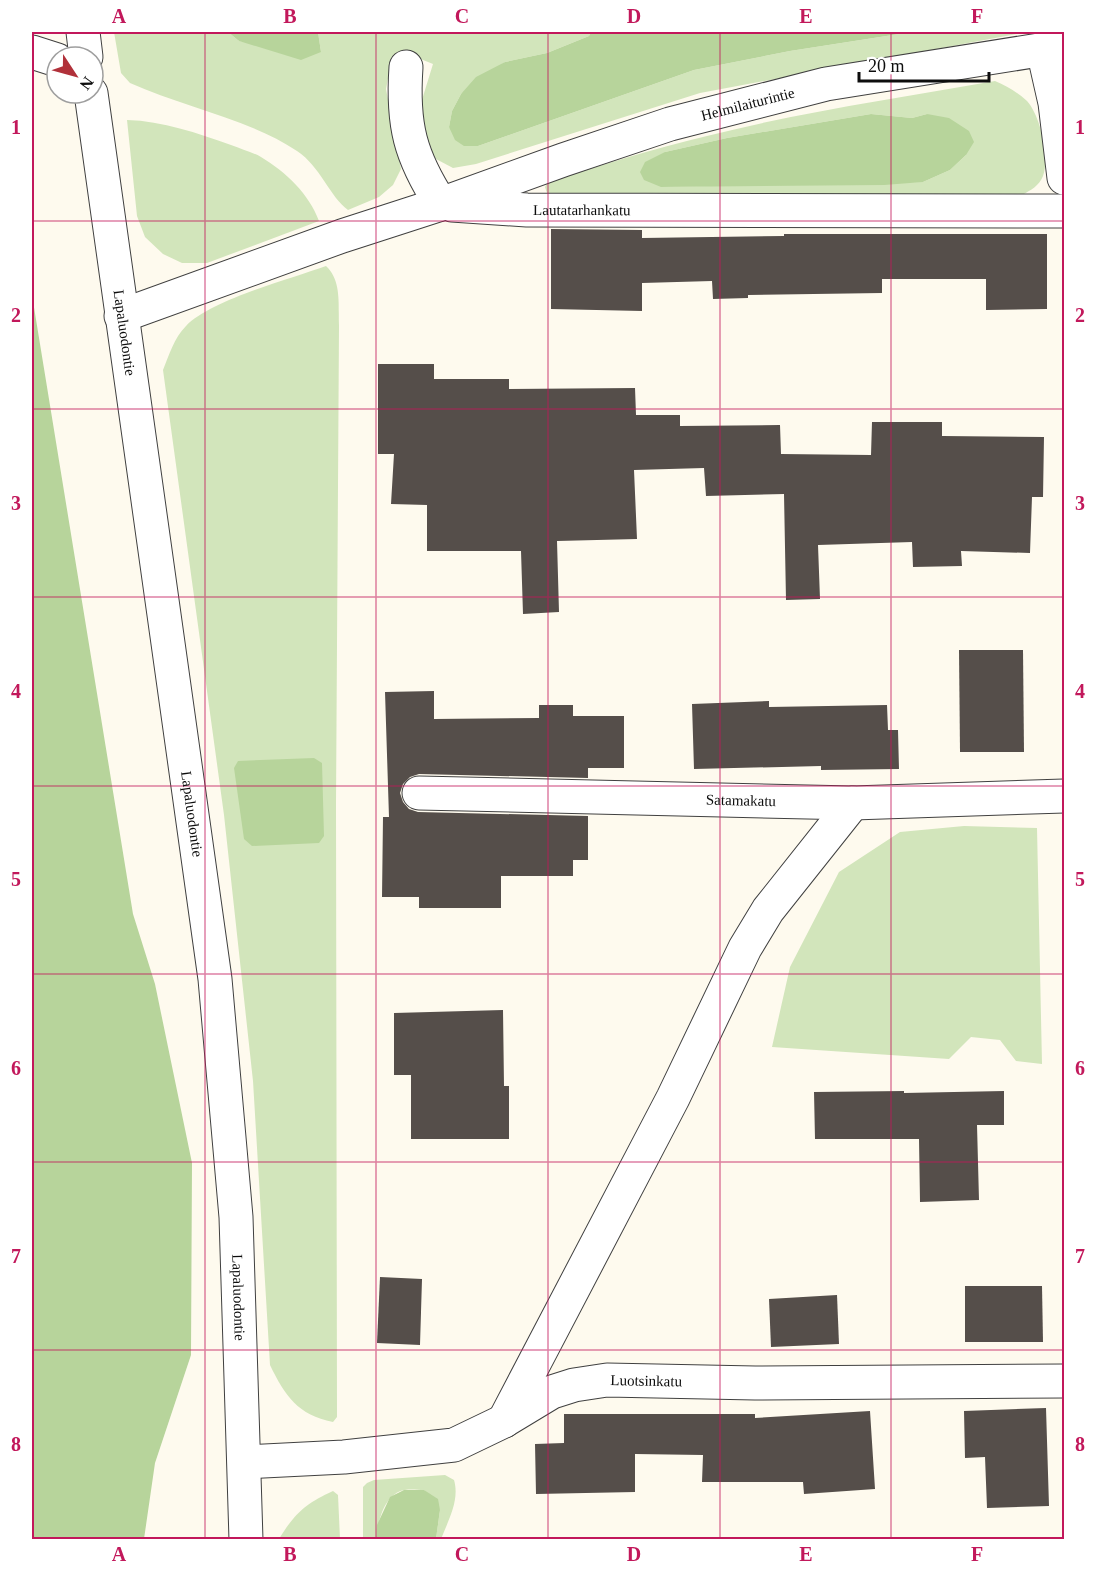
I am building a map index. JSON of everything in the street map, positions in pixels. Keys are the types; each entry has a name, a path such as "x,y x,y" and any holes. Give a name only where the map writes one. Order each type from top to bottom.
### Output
{"street":[{"path":"1054,48 1055,104 1065,178"},
{"name":"Helmilaiturintie","path":"441,204 670,124 826,84 1054,48"},
{"path":"406,67 404,98 413,153 424,177 441,204"},
{"name":"Lapaluodontie","path":"93,105 215,979 236,1217 246,1539"},
{"name":"Lautatarhankatu","path":"121,316 342,236 441,204 527,210 1065,211"},
{"name":"Satamakatu","path":"419,793 853,803 1065,796"},
{"path":"504,1421 673,1098 746,948 768,910 853,803"},
{"name":"Luotsinkatu","path":"245,1462 345,1457 454,1445 504,1421 552,1392 574,1385 607,1380 755,1383 1065,1381"}],"green space":[{"path":"114,32 228,32 239,41 321,52 318,32 591,32 589,36 547,53 505,62 461,94 452,111 449,127 478,146 694,70 790,51 912,32 1028,32 700,93 476,164 453,168 436,159 425,145 421,103 433,64 413,56 390,68 386,89 401,169 393,185 379,197 348,210 312,165 297,151 258,130 130,83 121,73"},
{"path":"228,32 318,32 321,52 301,60 239,41"},
{"path":"591,32 912,32 790,51 694,70 478,146 464,146 455,140 449,127 452,111 461,94 476,77 505,62 547,53 589,36"},
{"path":"995,81 1027,101 1040,126 1045,158 1043,176 1034,187 1022,195 552,197 547,193 545,187 548,182 607,163 742,127","holes":["871,114 912,118 927,114 966,155 950,170 923,182 661,187 665,152 727,138"]},
{"path":"871,114 912,118 927,114 949,118 969,131 974,142 966,155 950,170 923,182 884,185 661,187 644,180 640,172 645,162 665,152 727,138"},
{"path":"127,120 180,128 261,157 296,185 315,211 319,221 207,263 182,263 163,254 145,237 137,216"},
{"path":"326,266 335,279 339,302 336,804 337,1417 333,1422 310,1414 294,1402 281,1386 270,1365 253,1081 224,815 163,370 178,336 198,316 232,299"},
{"path":"32,295 133,914 155,984 192,1163 191,1355 155,1463 144,1539 32,1539"},
{"path":"314,758 322,763 324,836 319,843 252,846 244,839 234,768 238,761"},
{"path":"964,826 1037,828 1042,1064 1016,1061 1000,1040 971,1037 949,1059 772,1047 790,967 839,872 900,832"},
{"path":"445,1475 454,1480 455,1495 441,1539 436,1539 440,1510 424,1490 405,1490 398,1492 387,1502 378,1525 376,1539 363,1540 363,1487 367,1483 374,1480"},
{"path":"404,1490 424,1490 438,1499 440,1510 436,1539 376,1539 377,1525 390,1497"},
{"path":"333,1491 338,1495 340,1539 279,1539 290,1522 302,1510"}],"building":[{"path":"551,229 642,230 642,238 784,236 784,234 1047,234 1047,309 986,310 986,279 882,279 882,293 748,295 748,298 713,299 712,281 642,283 642,311 551,309"},
{"path":"378,364 434,364 434,379 509,379 509,389 635,388 636,415 680,415 680,426 780,425 781,454 871,455 872,422 942,422 942,436 1044,437 1043,497 1032,497 1030,553 961,551 962,566 913,567 912,542 818,545 820,599 786,600 784,494 706,496 704,468 634,470 637,539 557,541 559,612 523,614 521,551 427,551 427,505 391,504 394,454 378,454"},
{"path":"959,650 1023,650 1024,752 960,752"},
{"path":"434,691 434,719 539,718 539,705 573,705 573,716 624,716 624,768 588,768 588,778 419,774 410,777 403,784 400,793 409,809 418,812 588,816 588,860 573,860 573,876 501,876 501,908 419,908 419,897 382,897 383,817 389,817 385,692"},
{"path":"769,701 769,707 887,705 888,730 898,730 899,769 821,770 821,766 694,769 692,704"},
{"path":"503,1010 504,1086 509,1086 509,1139 411,1139 411,1075 394,1075 394,1013"},
{"path":"904,1091 904,1093 1004,1091 1004,1125 977,1125 979,1200 920,1202 919,1139 815,1139 814,1092"},
{"path":"380,1277 422,1279 420,1345 377,1343"},
{"path":"965,1286 1042,1286 1043,1342 965,1342"},
{"path":"837,1295 839,1344 771,1347 769,1299"},
{"path":"1046,1408 1049,1506 987,1508 985,1457 965,1458 964,1411"},
{"path":"870,1411 875,1489 804,1494 803,1482 702,1482 703,1455 635,1454 635,1492 536,1494 535,1444 564,1443 564,1414 755,1414 755,1418"}]}
